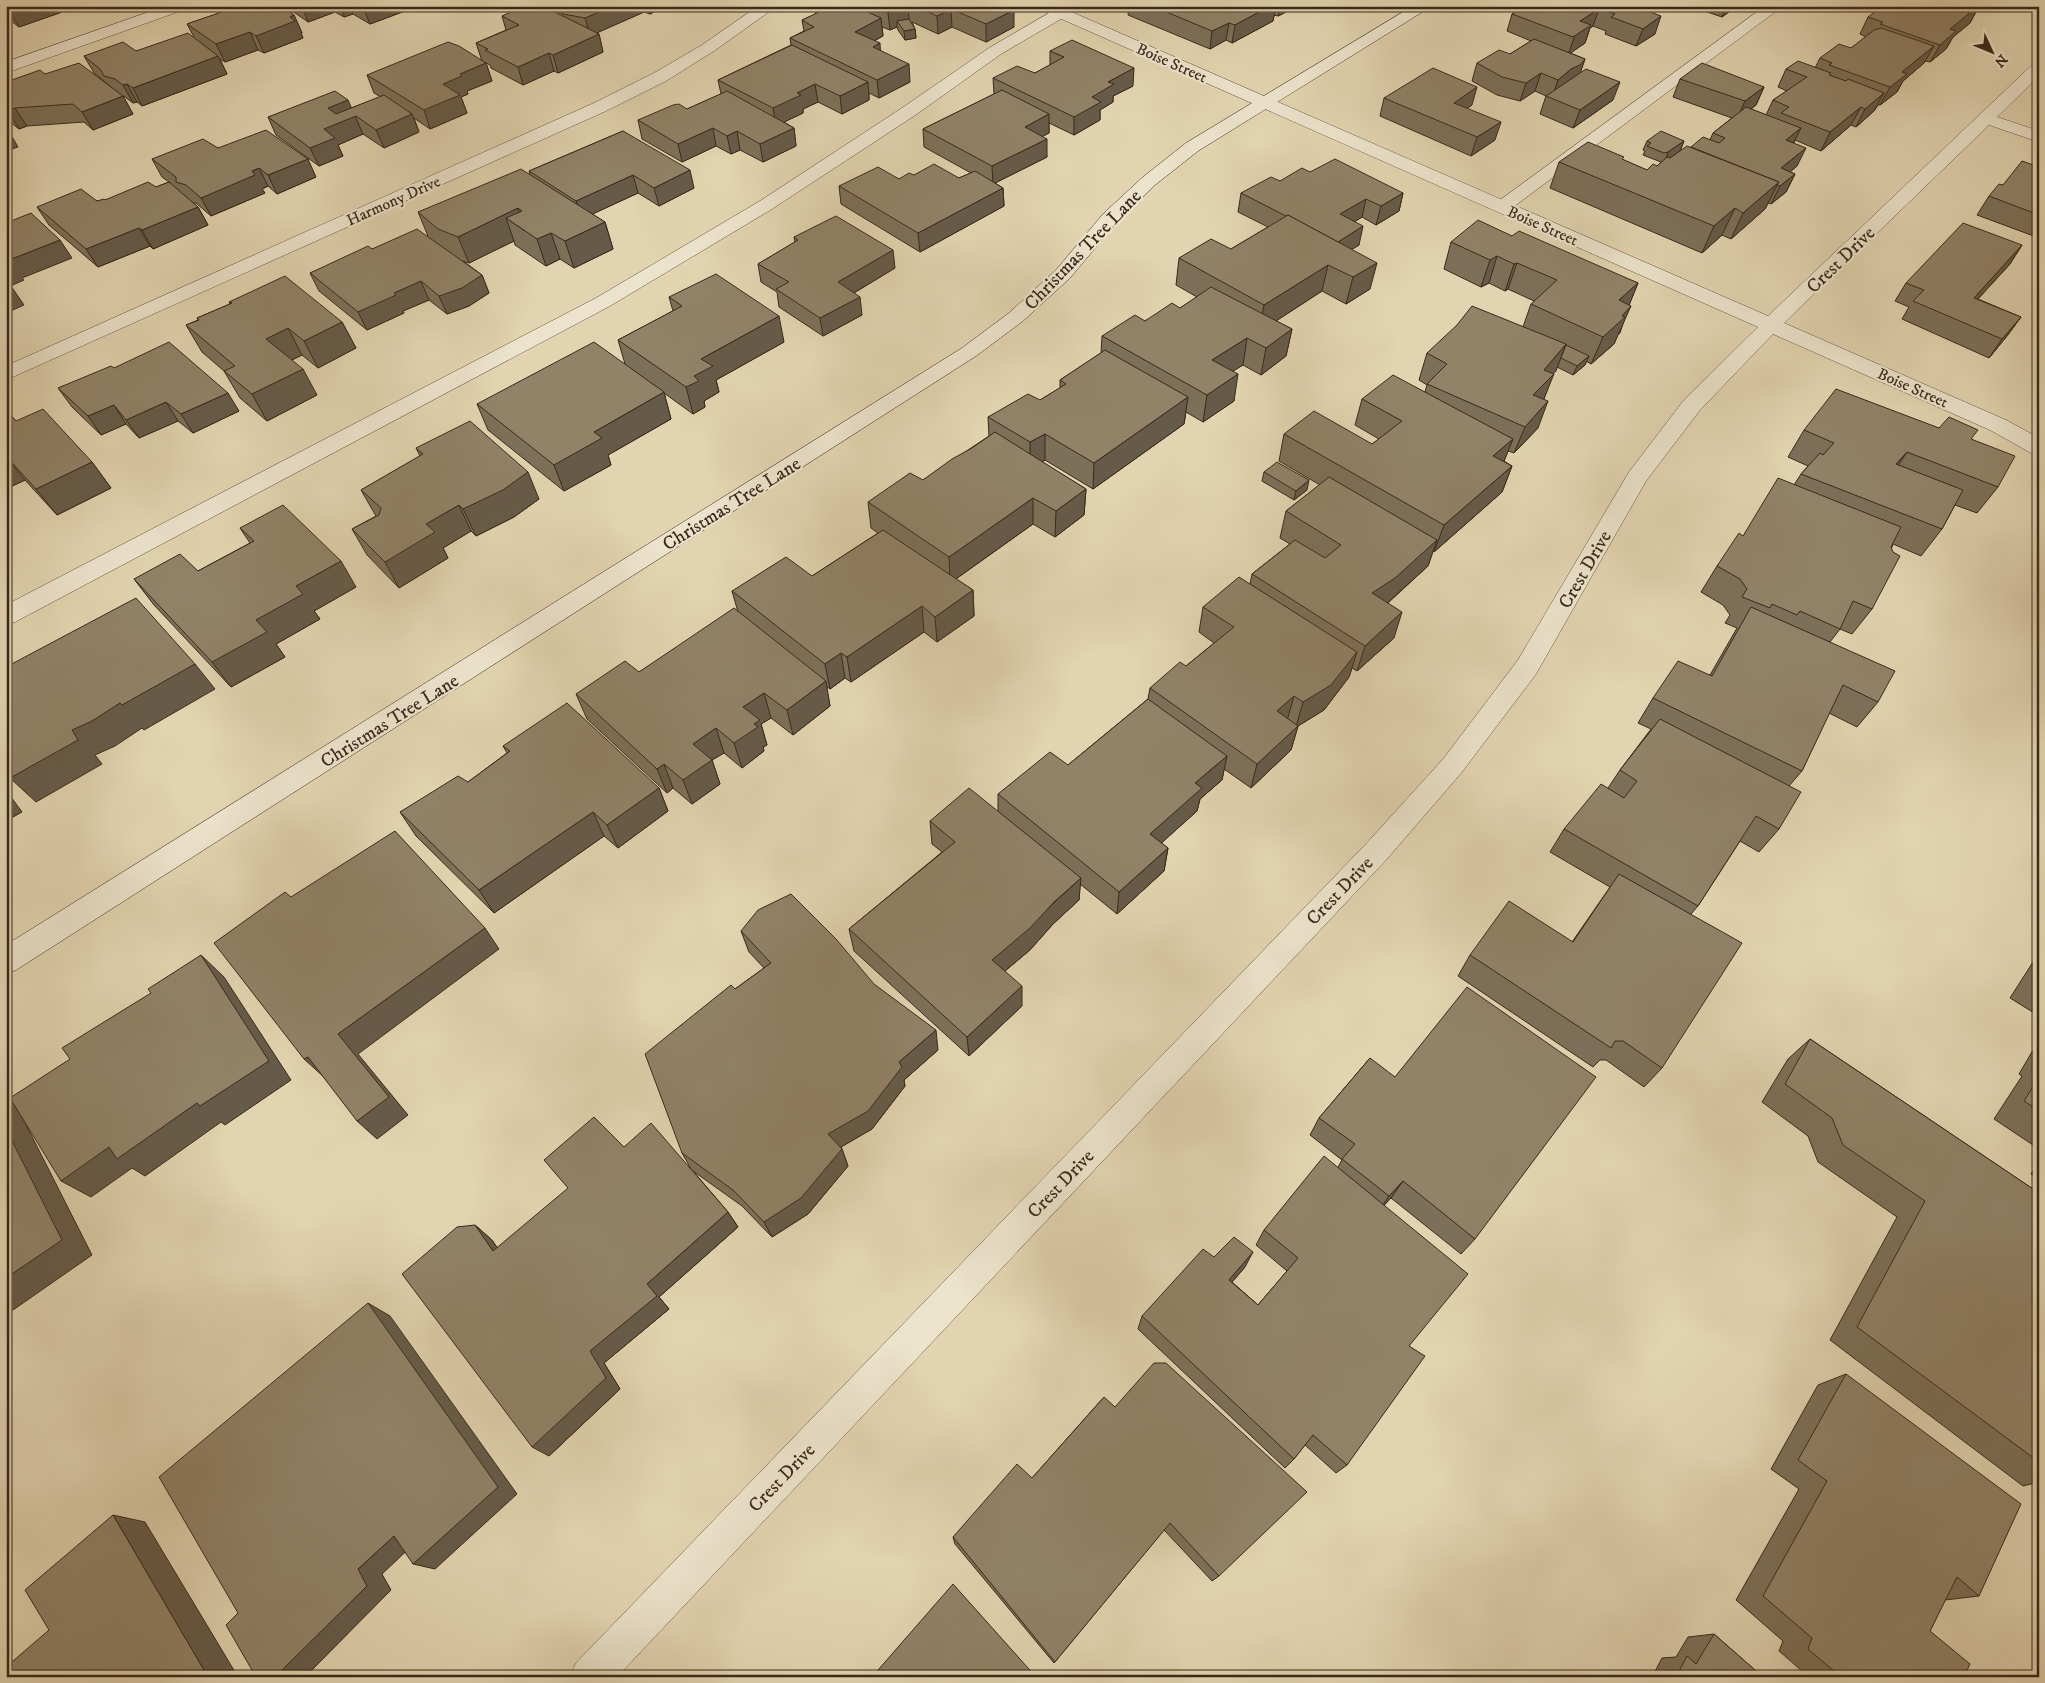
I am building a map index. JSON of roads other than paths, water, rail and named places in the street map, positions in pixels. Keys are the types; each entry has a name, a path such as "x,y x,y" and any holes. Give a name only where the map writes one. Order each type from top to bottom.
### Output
{"street":[{"path":"6,68 181,6"},
{"name":"Harmony Drive","path":"6,374 600,107 676,68 769,6"},
{"name":"Christmas Tree Lane","path":"6,961 969,352 1016,317 1063,274 1110,218 1149,181 1192,148 1424,6"},
{"path":"1502,207 1775,6"},
{"path":"6,616 603,302 766,206 908,112 1059,8"},
{"name":"Boise Street","path":"1059,8 1264,103 1998,425 2039,448"},
{"name":"Crest Drive","path":"590,1677 1376,852 1453,765 1527,667 1637,477 1692,405 2039,67"},
{"path":"1985,118 2039,137"}]}
